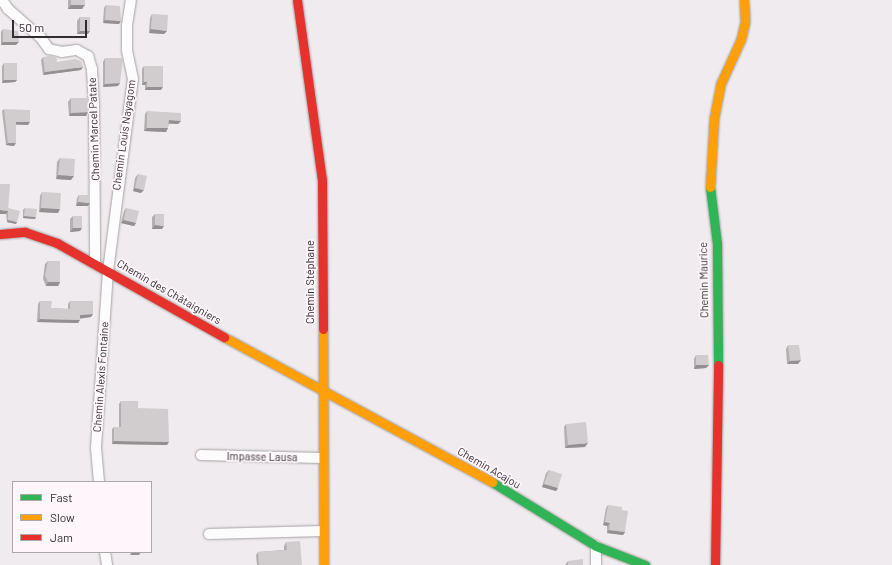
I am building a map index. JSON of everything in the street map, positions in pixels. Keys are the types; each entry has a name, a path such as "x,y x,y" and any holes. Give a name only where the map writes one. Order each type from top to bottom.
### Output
{"street":[{"name":"Chemin Marcel Patate","path":"2,0 8,9 41,38 49,49 62,52 77,50 88,56 92,69 94,103 95,264"},
{"name":"Chemin Louis Nayagom","path":"108,271 133,79 127,50 127,25 131,0"},
{"name":"Chemin Stéphane","path":"297,0 322,180 321,390 324,565"},
{"name":"Chemin Maurice","path":"715,565 718,422 716,244 710,201 710,162 714,118 721,83 740,39 744,21 744,0"},
{"name":"Chemin des Châtaigniers","path":"0,234 25,232 41,236 108,271 309,386 321,390"},
{"name":"Chemin Alexis Fontaine","path":"99,481 96,447 108,271"},
{"name":"Chemin Acajou","path":"321,390 491,482 596,546 645,565"},
{"name":"Impasse Lausa","path":"201,455 322,458"},
{"path":"209,534 323,531"},
{"path":"596,546 596,565"},
{"path":"105,553 107,565"}],"building":[{"path":"71,0 85,0 85,5 71,5"},
{"path":"106,5 120,6 121,21 105,20"},
{"path":"152,14 168,15 167,31 151,29"},
{"path":"80,17 90,17 90,31 80,31"},
{"path":"3,29 18,31 19,42 3,42"},
{"path":"56,55 57,62 75,59 81,61 83,67 45,72 43,57"},
{"path":"105,58 123,58 120,83 105,84"},
{"path":"4,63 17,63 17,80 4,80"},
{"path":"144,66 163,66 163,87 147,87 147,82 144,82"},
{"path":"71,98 88,98 88,112 71,113"},
{"path":"4,109 30,110 30,122 16,122 16,143 8,143"},
{"path":"147,111 181,113 181,121 169,120 168,128 147,128"},
{"path":"60,158 75,159 74,176 58,175"},
{"path":"138,174 147,176 144,190 135,188"},
{"path":"0,184 10,184 8,211 0,210"},
{"path":"42,192 61,193 60,209 41,208"},
{"path":"79,195 90,195 90,203 78,202"},
{"path":"8,208 20,211 17,222 8,220"},
{"path":"25,208 37,209 36,217 24,216"},
{"path":"126,208 139,211 136,223 124,220"},
{"path":"155,214 164,214 164,226 155,225"},
{"path":"73,216 82,216 82,228 73,228"},
{"path":"48,261 60,261 60,282 48,282 45,275"},
{"path":"40,301 52,301 51,308 70,309 70,301 93,301 93,314 80,315 80,320 40,319"},
{"path":"788,345 799,345 801,360 790,361"},
{"path":"696,355 708,355 709,365 696,365"},
{"path":"121,401 138,401 138,408 168,409 169,442 114,441 114,427 121,427"},
{"path":"586,422 588,443 568,445 566,424"},
{"path":"549,470 562,474 558,488 544,484"},
{"path":"608,505 622,507 622,510 628,511 625,532 609,530 610,523 605,522"},
{"path":"300,541 302,565 259,565 258,552 287,550 286,542"},
{"path":"583,559 583,565 568,565 568,561"}],"traffic: fast":[{"path":"710,187 717,244 718,365"},
{"path":"492,482 596,546 645,565"}],"traffic: slow":[{"path":"710,187 714,118 721,83 741,39 745,21 744,0"},
{"path":"323,329 324,565"},
{"path":"224,337 492,482"}],"traffic: jam":[{"path":"297,0 322,180 323,329"},
{"path":"0,234 25,232 57,243 224,337"},
{"path":"715,565 718,365"}]}
